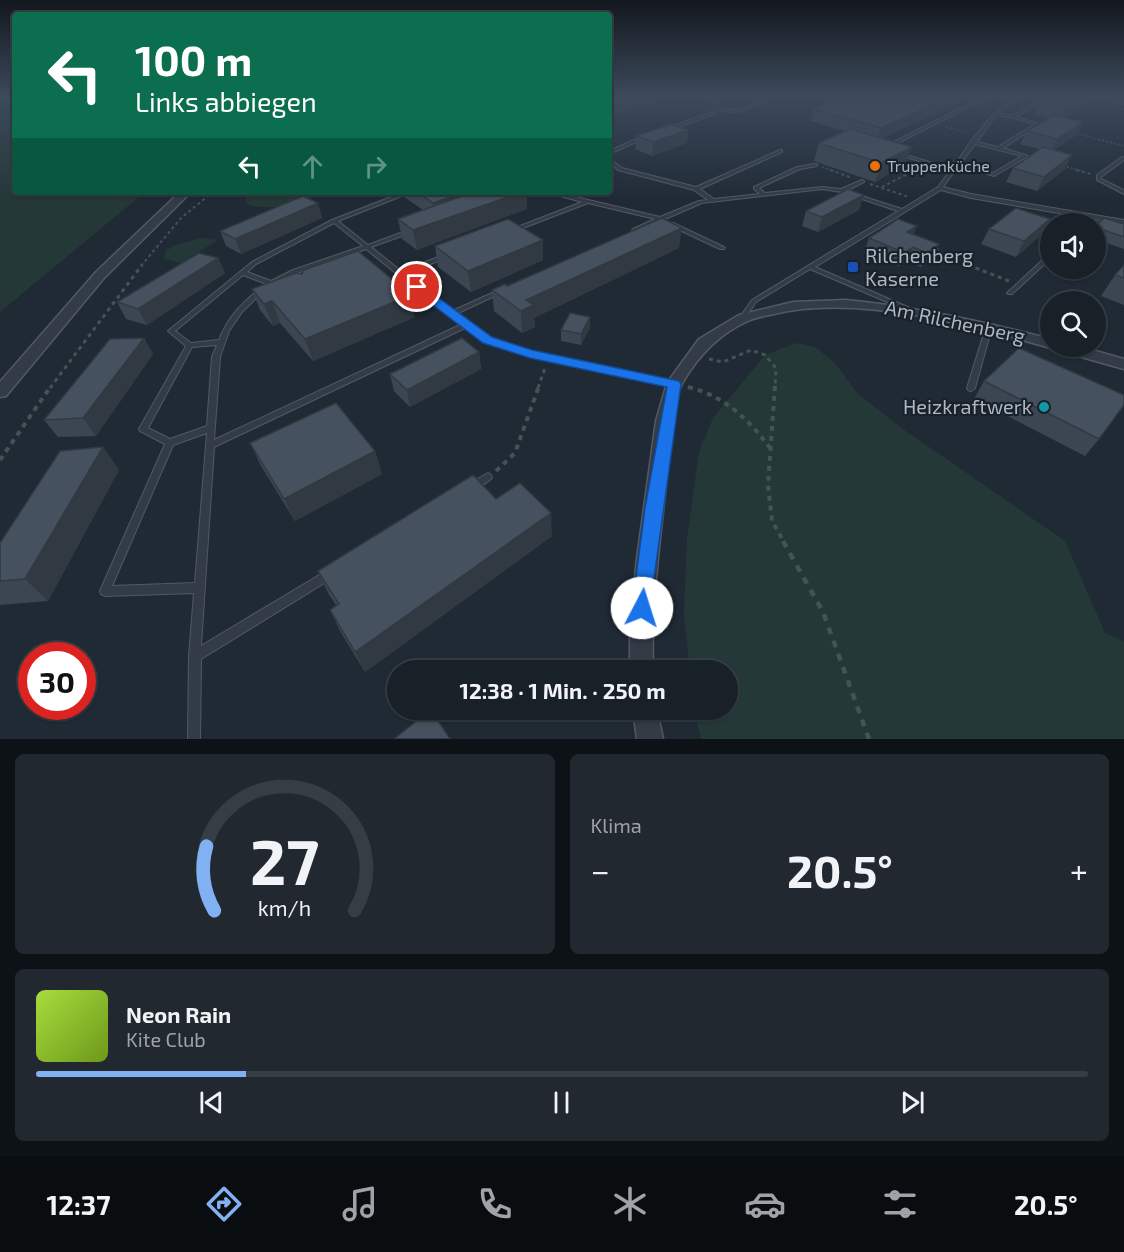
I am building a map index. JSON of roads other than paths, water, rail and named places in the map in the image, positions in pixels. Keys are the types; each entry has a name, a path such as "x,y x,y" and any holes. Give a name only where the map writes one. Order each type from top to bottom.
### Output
{"street":[{"path":"0,392 100,275 183,195"},
{"name":"Am Rilchenberg","path":"641,660 642,611 650,530 674,384 693,355 713,336 740,320 773,310 816,304 860,304 908,309 1040,341"},
{"path":"1099,357 1124,364"},
{"path":"647,720 650,739"}],"lane":[{"path":"918,130 883,148 951,170"},
{"path":"740,320 754,301 940,188 956,163 982,130"},
{"path":"999,148 1027,130"},
{"path":"612,152 655,134"},
{"path":"956,163 994,175 1026,156 973,142"},
{"path":"696,189 780,151"},
{"path":"1124,158 1099,176 1104,184 1124,192"},
{"path":"612,163 629,173 696,189 712,200"},
{"path":"763,194 756,188 799,168 815,165"},
{"path":"842,191 862,181"},
{"path":"629,233 692,204 822,188 842,191 902,211"},
{"path":"940,188 971,196 1070,213"},
{"path":"220,342 190,345 171,331 254,263 334,221 401,195"},
{"path":"562,195 661,219 722,248"},
{"path":"510,231 587,201"},
{"path":"1106,219 1124,222"},
{"path":"334,221 465,325 488,340 549,358 674,384"},
{"path":"194,739 195,656 210,428 216,357 220,342 233,317 255,293 270,283 420,227"},
{"path":"400,274 455,253"},
{"path":"1010,293 1040,265"},
{"path":"810,267 908,309"},
{"path":"243,273 270,283"},
{"path":"451,314 514,286"},
{"path":"209,446 465,325"},
{"path":"970,388 989,327"},
{"path":"170,443 143,429 190,345"},
{"path":"200,588 105,591 170,443 210,428"},
{"path":"467,490 488,477"},
{"path":"195,656 336,570"}],"place":[{"name":"Truppenküche","path":"875,166"},
{"name":"Rilchenberg Kaserne","path":"853,267"},
{"name":"Heizkraftwerk","path":"1044,407"}]}
